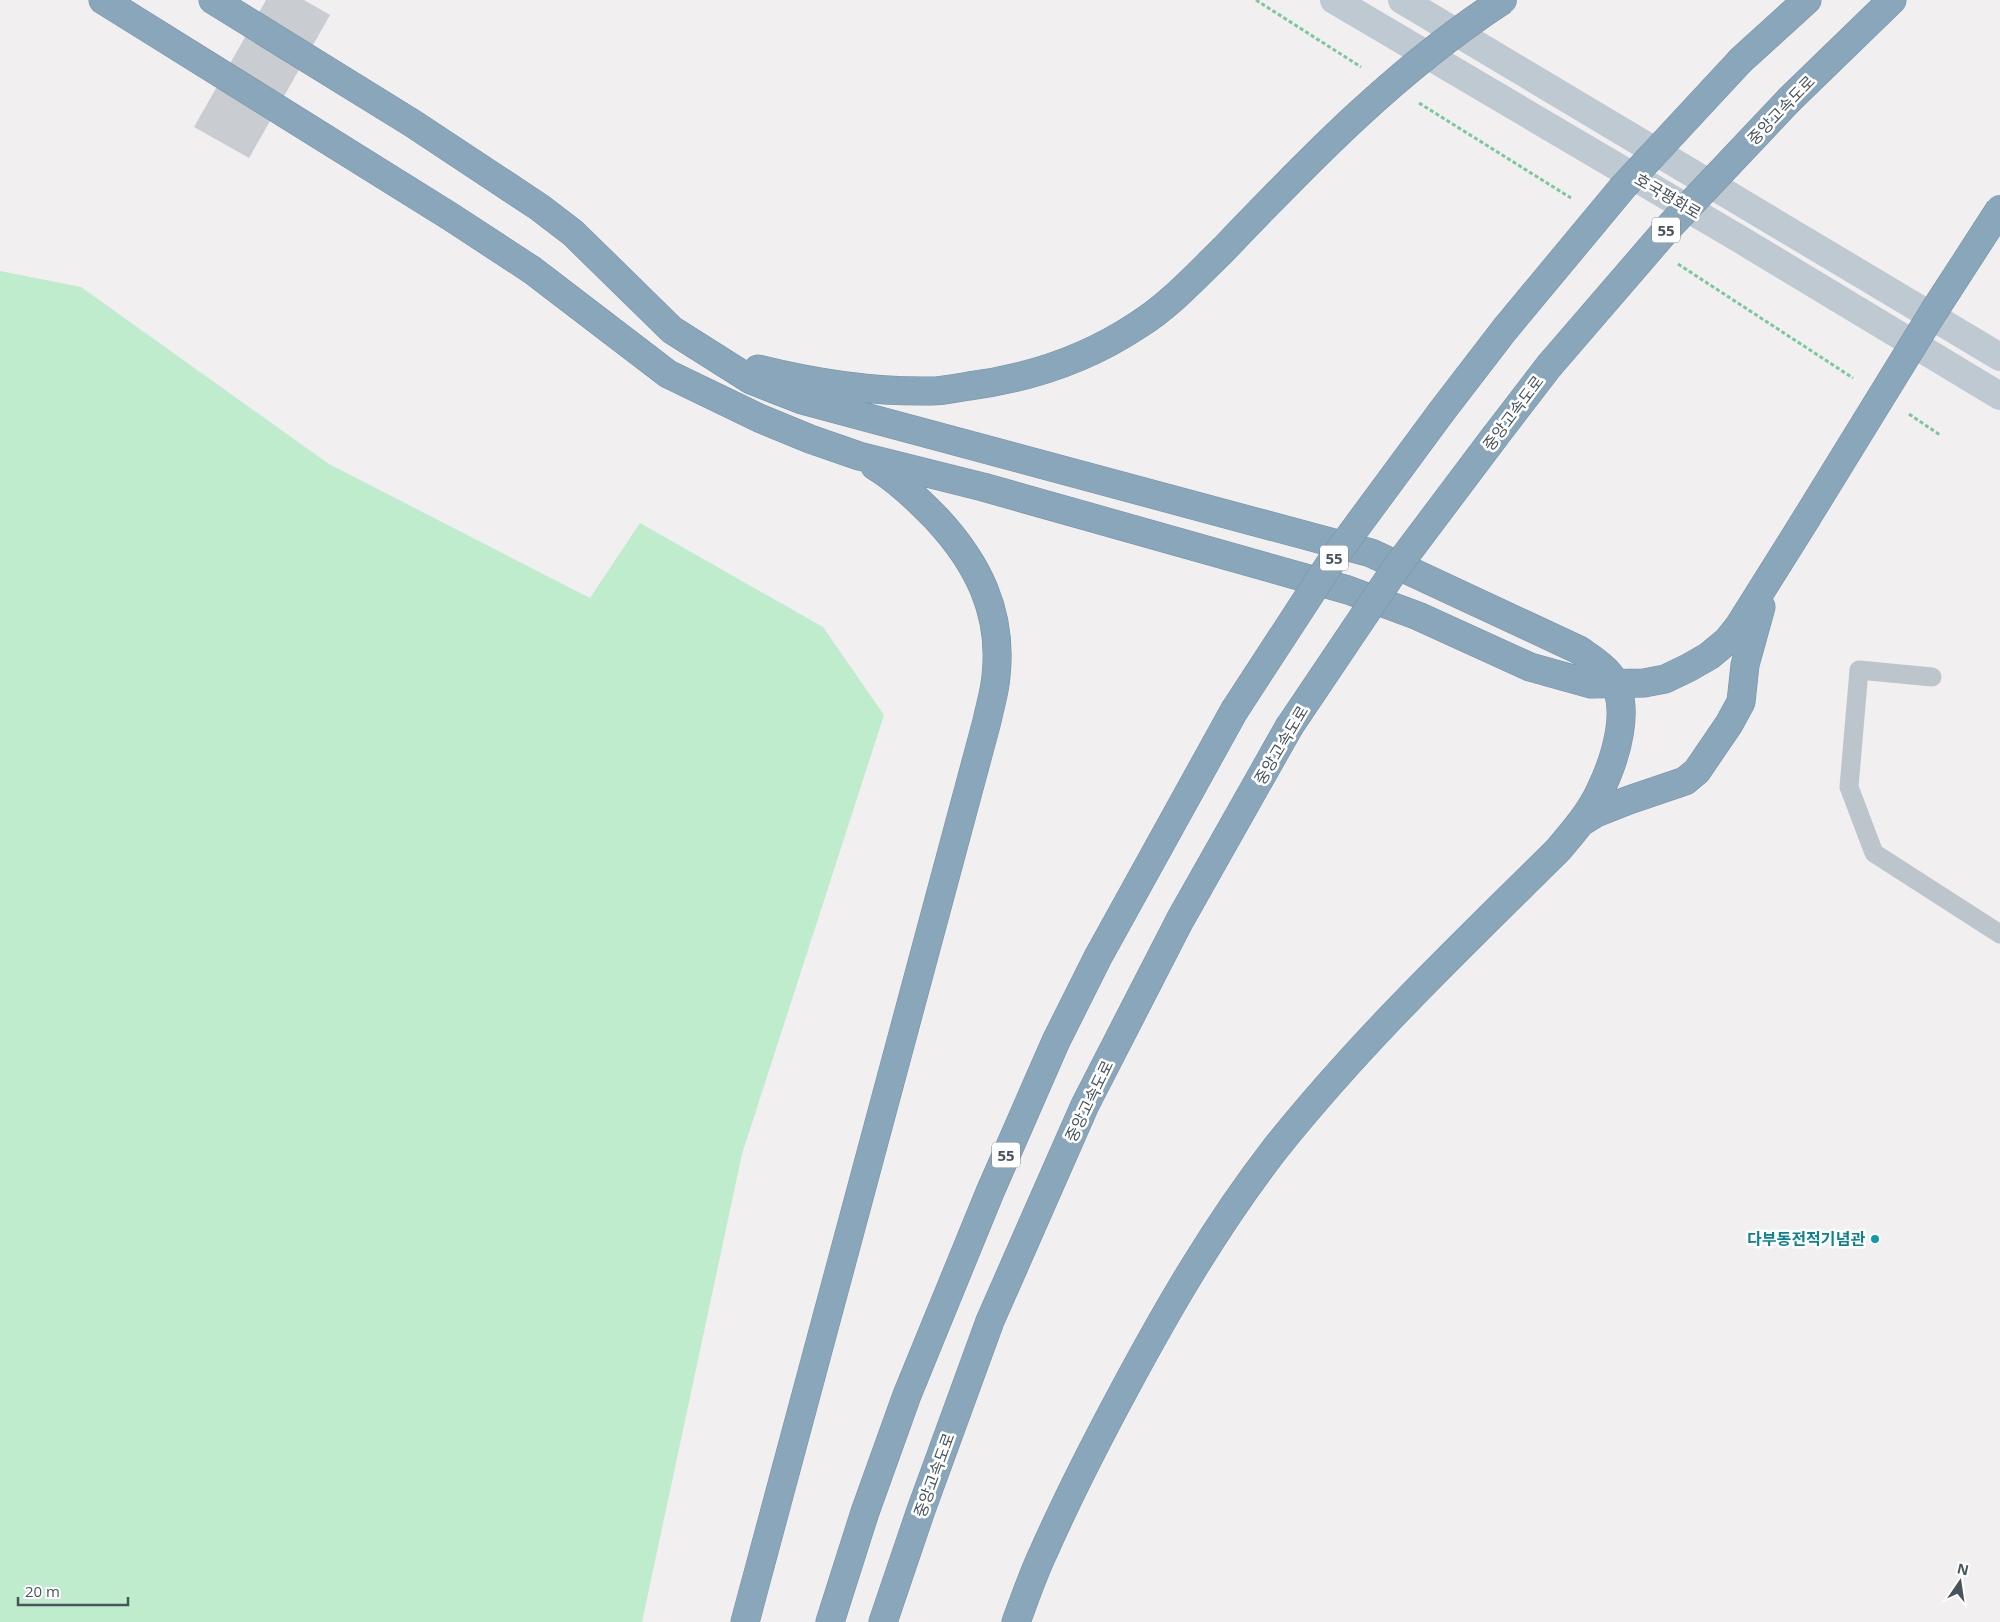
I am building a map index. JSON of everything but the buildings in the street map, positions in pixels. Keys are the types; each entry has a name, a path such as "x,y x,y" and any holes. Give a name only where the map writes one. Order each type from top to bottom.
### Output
{"highway":[{"path":"103,0 393,180 532,270 668,374 759,418 810,439 859,456 983,487 1348,590 1418,616 1530,667 1591,684 1644,683 1665,678 1709,656 1727,641 1739,626 1779,563 1934,311 2000,209"},
{"path":"213,0 412,123 539,207 573,233 672,330 752,380 802,400 1371,553 1579,650 1610,674 1615,684 1620,704 1621,723 1612,761 1600,792 1558,850 1386,1021 1328,1086 1275,1150 1227,1214 1144,1352 1095,1445 1042,1553 1016,1622"},
{"path":"712,356 764,370 822,382 883,390 933,391 986,384 1059,366 1114,341 1168,303 1223,250 1315,154 1356,116 1412,66 1452,35 1503,0"},
{"name":"55","path":"830,1622 865,1512 907,1395 990,1192 1056,1041 1098,957 1234,711 1335,556 1442,411 1506,329 1623,187 1741,60 1807,0"},
{"name":"중앙고속도로","path":"883,1622 921,1510 990,1321 1085,1105 1180,920 1289,727 1396,568 1548,366 1668,228 1790,99 1892,0"},
{"path":"745,1622 987,721 996,676 997,645 994,620 986,590 973,565 958,544 906,488 859,456"},
{"path":"1580,822 1596,813 1629,800 1685,781 1697,771 1709,756 1741,702 1745,665 1755,626 1779,563"}],"main road":[{"name":"호국평화로","path":"1334,0 1738,238 2000,396"},
{"name":"호국평화로","path":"1402,0 2000,357"}],"lane":[{"path":"1932,677 1859,670 1849,787 1874,853 2000,934"}],"green space":[{"path":"0,271 81,287 329,464 590,598 640,523 823,627 884,715 742,1154 642,1622 0,1622"}],"place":[{"name":"다부동전적기념관","path":"1875,1239"}]}
